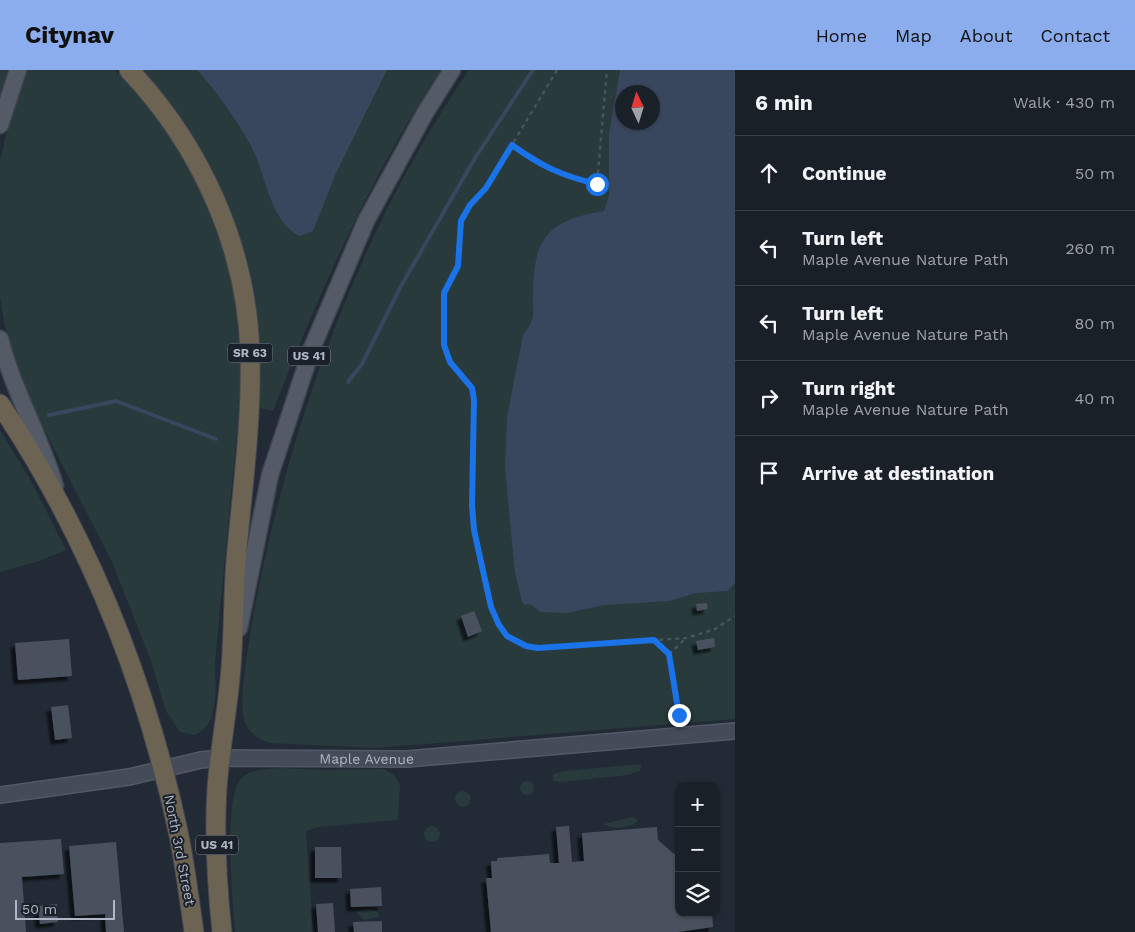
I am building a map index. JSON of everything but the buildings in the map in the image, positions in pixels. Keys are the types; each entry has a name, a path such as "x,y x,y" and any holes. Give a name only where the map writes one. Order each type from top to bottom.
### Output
{"highway":[{"name":"SR 63","path":"129,70 149,91 182,136 216,202 234,253 246,310 250,350 250,417 236,562 231,667"},
{"path":"0,404 62,510"},
{"name":"US 41","path":"62,510 91,564 124,646 152,727 163,769"},
{"name":"US 41","path":"221,758 231,667"},
{"name":"North 3rd Street","path":"221,758 217,789 217,849 222,932"},
{"name":"North 3rd Street","path":"163,769 178,832 194,932"}],"main road":[{"path":"0,125 18,70"},
{"name":"US 41","path":"231,667 270,475 312,348 366,220 425,113 452,70"},
{"name":"US 41","path":"0,339 18,392 47,458 62,510"},
{"name":"Maple Avenue","path":"0,795 129,777 221,758 407,759 735,731"}],"path":[{"path":"557,70 486,188 470,205 461,221 458,266 444,293 444,345 450,362 472,388 474,400 474,530 491,607 499,625 507,636 526,646 538,648 686,638 715,629 735,616"},
{"path":"512,145 540,165 569,178 597,184 607,70"},
{"path":"669,654 686,638"},
{"path":"654,640 669,654 676,706 679,715 690,721"}],"shaded area":[{"path":"0,70 8,70 0,95"},
{"path":"26,70 115,70 142,99 166,130 187,164 205,199 220,236 232,274 239,313 242,353 241,398 215,662 215,703 209,723 203,730 194,735 180,732 166,711 151,661 112,562 30,402 13,356 4,322 0,297 0,161 15,96"},
{"path":"141,70 441,70 391,151 369,193 328,279 273,411 259,408 208,164 175,111"},
{"path":"469,70 735,70 735,719 375,748 270,743 254,734 245,724 243,710 244,674 251,629 270,534 296,440 327,348 375,233 426,138"},
{"path":"0,430 31,481 66,550 39,561 0,572"},
{"path":"642,765 640,771 628,775 561,782 553,781 553,774 565,771"},
{"path":"280,768 328,770 384,769 394,775 400,785 398,820 318,827 306,831 313,932 235,932 230,852 232,807 235,790 241,779 249,773"},
{"path":"524,781 530,781 534,788 530,795 524,795 520,791 520,785"},
{"path":"463,791 469,793 471,799 469,805 463,807 457,805 455,799 457,793"},
{"path":"633,817 638,820 626,827 611,827 603,824"},
{"path":"432,826 438,828 440,834 438,840 432,842 426,840 424,834 426,828"},
{"path":"370,908 378,912 378,917 364,920 356,912"}],"water":[{"path":"197,70 387,70 336,173 313,231 299,236 281,219 269,196 251,146 226,106"},
{"path":"620,70 735,70 735,583 727,591 696,593 669,601 604,605 567,613 541,612 530,604 525,605 522,602 515,573 505,468 507,417 523,335 533,317 534,276 540,246 556,227 569,220 604,211 609,196 609,133 615,99 615,130 660,130 660,85 617,85"}],"waterway":[{"path":"348,382 362,364 401,286 475,158 533,70"},
{"path":"49,415 116,401 216,439"}],"route":[{"path":"597,184 569,178 540,165 512,145 486,188 470,205 461,221 458,266 444,293 444,345 450,362 462,379 472,388 474,400 472,505 474,530 491,607 499,625 507,636 515,641 526,646 538,648 654,640 669,654 676,706 679,715"}]}
